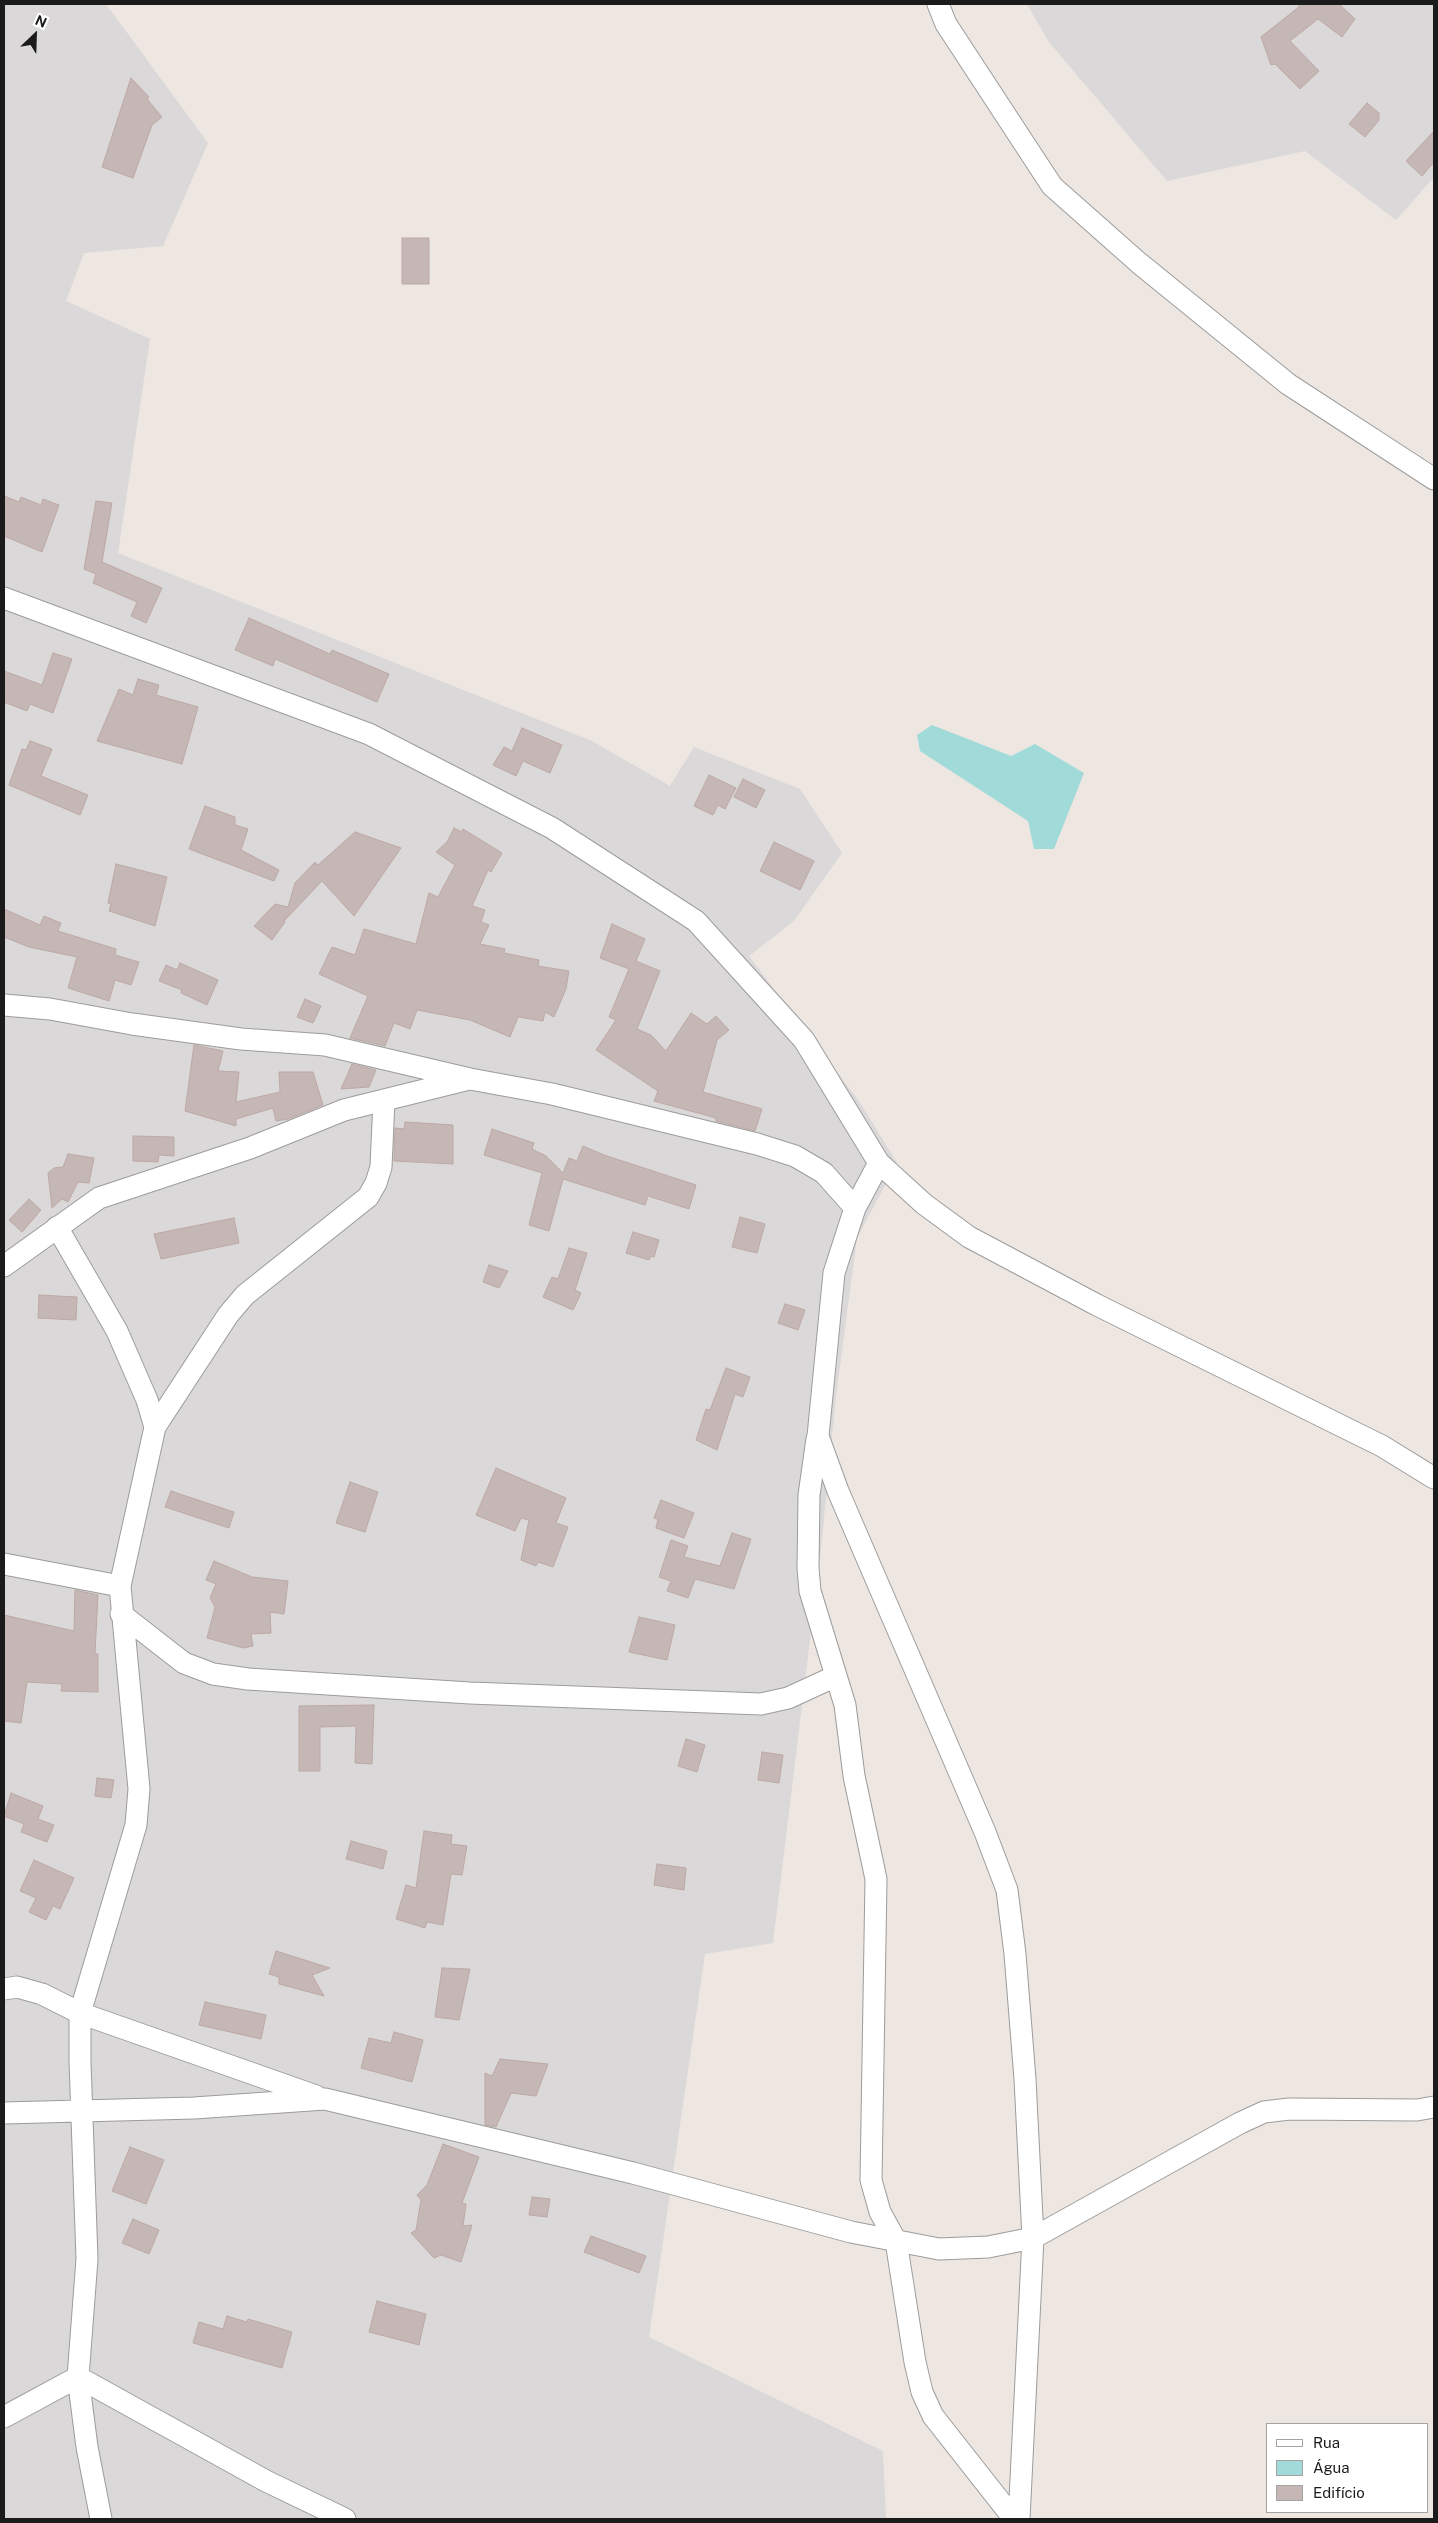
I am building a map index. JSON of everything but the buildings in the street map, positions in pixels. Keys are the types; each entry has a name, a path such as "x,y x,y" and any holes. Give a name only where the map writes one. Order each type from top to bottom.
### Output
{"street":[{"path":"938,4 946,24 1052,186 1138,263 1288,384 1434,479"},
{"path":"4,598 369,734 552,828 696,921 804,1040 879,1163 924,1204 969,1237 1097,1305 1382,1446 1434,1478"},
{"path":"4,1005 50,1009 132,1024 240,1039 325,1045 470,1079 552,1094 757,1144 795,1156 824,1173 855,1208"},
{"path":"4,1266 99,1198 250,1148 344,1110 470,1079"},
{"path":"100,2519 87,2447 78,2377 87,2259 80,2013 136,1825 139,1789 121,1614 120,1586 155,1427 228,1315 245,1295 368,1197 382,1168 384,1100"},
{"path":"879,1163 855,1208 834,1273 818,1436 809,1495 808,1568 810,1591 845,1705 854,1776 876,1879 870,2180 880,2212 896,2241 915,2362 922,2392 933,2416 1014,2519"},
{"path":"57,1227 117,1331 147,1400 155,1427"},
{"path":"818,1436 838,1491 985,1832 1007,1890 1015,1954 1025,2080 1033,2238 1019,2519"},
{"path":"4,1564 120,1586"},
{"path":"121,1614 184,1663 214,1674 248,1679 470,1693 761,1704 788,1698 836,1676"},
{"path":"4,1988 17,1987 42,1994 80,2013 325,2099 633,2173 816,2223 940,2249 988,2246 1033,2238 1240,2123 1264,2112 1289,2108 1417,2110 1434,2107"},
{"path":"4,2113 194,2108 325,2099"},
{"path":"4,2417 78,2377"},
{"path":"78,2377 266,2481 345,2519"}],"shaded area":[{"path":"4,4 106,4 208,143 163,246 84,253 66,301 150,339 118,553 592,741 670,786 694,747 800,789 842,853 794,921 749,956 861,1104 897,1163 857,1238 836,1396 821,1549 773,1943 705,1954 649,2337 883,2451 886,2519 4,2519"},
{"path":"1027,4 1434,4 1434,177 1396,220 1305,151 1167,181 1049,42"}],"water":[{"path":"932,725 1011,756 1035,744 1084,773 1054,849 1034,849 1028,821 920,751 917,735"}]}
